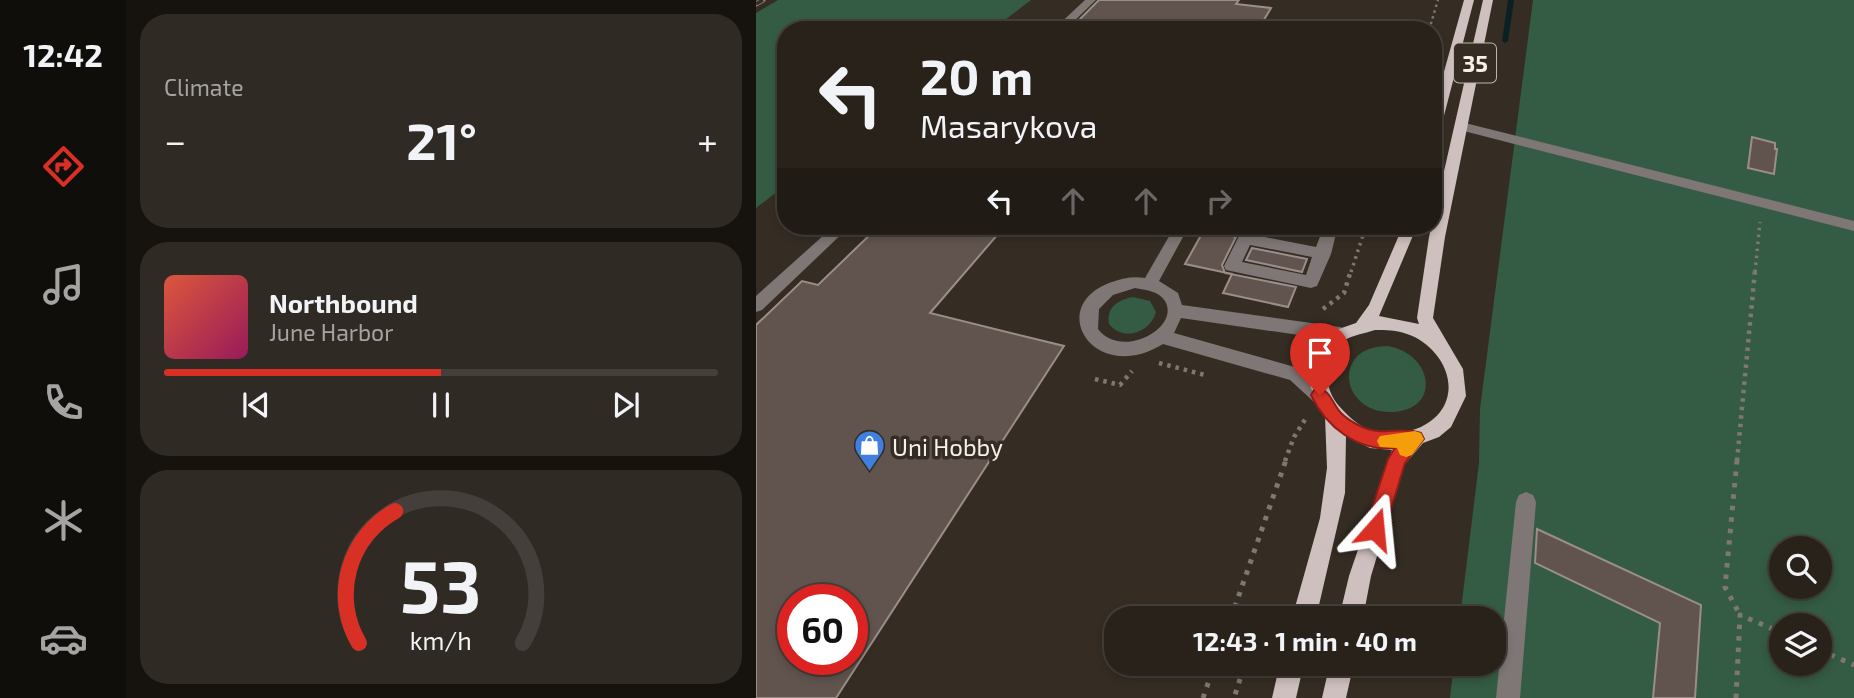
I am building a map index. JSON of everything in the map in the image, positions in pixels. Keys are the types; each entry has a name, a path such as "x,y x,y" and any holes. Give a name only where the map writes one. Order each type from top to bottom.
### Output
{"main road":[{"name":"35","path":"1442,101 1469,0"},
{"name":"35","path":"1442,214 1488,0"},
{"path":"1363,325 1376,308 1406,235"},
{"name":"35","path":"1354,606 1360,576 1397,459 1415,439 1439,427 1455,407 1458,396 1456,372 1445,351 1436,342 1425,318 1437,235"},
{"path":"1307,606 1338,481 1339,442 1334,417 1320,395 1317,384 1319,361 1324,351 1340,334 1363,325 1401,325 1436,342"},
{"path":"1334,417 1371,439 1415,439"},
{"path":"1284,698 1290,676"},
{"path":"1334,698 1339,676"}],"lane":[{"path":"1068,21 1091,0"},
{"path":"1461,126 1854,226"},
{"path":"756,306 833,235"},
{"path":"1150,283 1177,235"},
{"path":"1247,235 1232,266 1311,282 1328,235"},
{"path":"1258,235 1323,254"},
{"path":"1135,282 1150,283 1164,289 1174,299 1177,311 1173,324 1163,337 1147,346 1129,351 1111,349 1097,343 1088,331 1086,318 1091,305 1102,294 1117,285 1135,282"},
{"path":"1177,311 1340,334"},
{"path":"1163,337 1296,374 1320,395"},
{"path":"1508,698 1526,502"}],"path":[{"path":"1432,21 1438,0"},
{"path":"1736,698 1741,615 1726,587 1762,201"},
{"path":"1150,361 1212,377"},
{"path":"1095,379 1120,385 1131,371 1140,366"},
{"path":"1235,606 1294,437 1306,418 1299,411"},
{"path":"1741,615 1769,627"},
{"path":"1832,655 1854,664"},
{"path":"1203,698 1211,676"},
{"path":"1234,698 1241,676"}],"green space":[{"path":"778,0 1031,0 1004,21 777,21 777,192 756,208 756,13"},
{"path":"1533,0 1854,0 1854,698 1450,698 1453,676 1506,676 1506,606 1461,606 1479,463 1480,409"},
{"path":"1133,297 1150,301 1156,312 1142,330 1136,333 1121,333 1109,324 1109,313 1118,302"},
{"path":"1388,346 1415,359 1426,381 1425,392 1419,402 1408,409 1392,412 1375,410 1362,403 1353,392 1349,380 1350,367 1357,357 1369,349"}],"building":[{"path":"1099,0 1239,0 1236,4 1271,8 1263,21 1078,21"},
{"path":"1752,137 1775,143 1777,149 1774,174 1748,168"},
{"name":"Uni Hobby","path":"870,235 997,235 930,313 1064,346 868,649 868,584 777,584 777,675 851,675 836,698 756,698 756,325 802,281 818,285"},
{"path":"1201,235 1236,237 1222,265 1225,272 1185,264"},
{"path":"1252,248 1307,259 1302,272 1246,260"},
{"path":"1232,274 1296,287 1288,307 1223,293"},
{"path":"1537,529 1701,605 1695,698 1653,698 1660,623 1535,563"}],"waterway":[{"path":"1505,41 1511,0"}],"railway":[{"path":"756,4 763,0"}],"slow traffic":[{"path":"1386,441 1415,439 1406,449"}],"place":[{"name":"Uni Hobby","path":"869,473"}],"route":[{"path":"1320,395 1325,407 1334,417 1357,433 1385,441 1415,439 1397,459 1375,529"}]}
